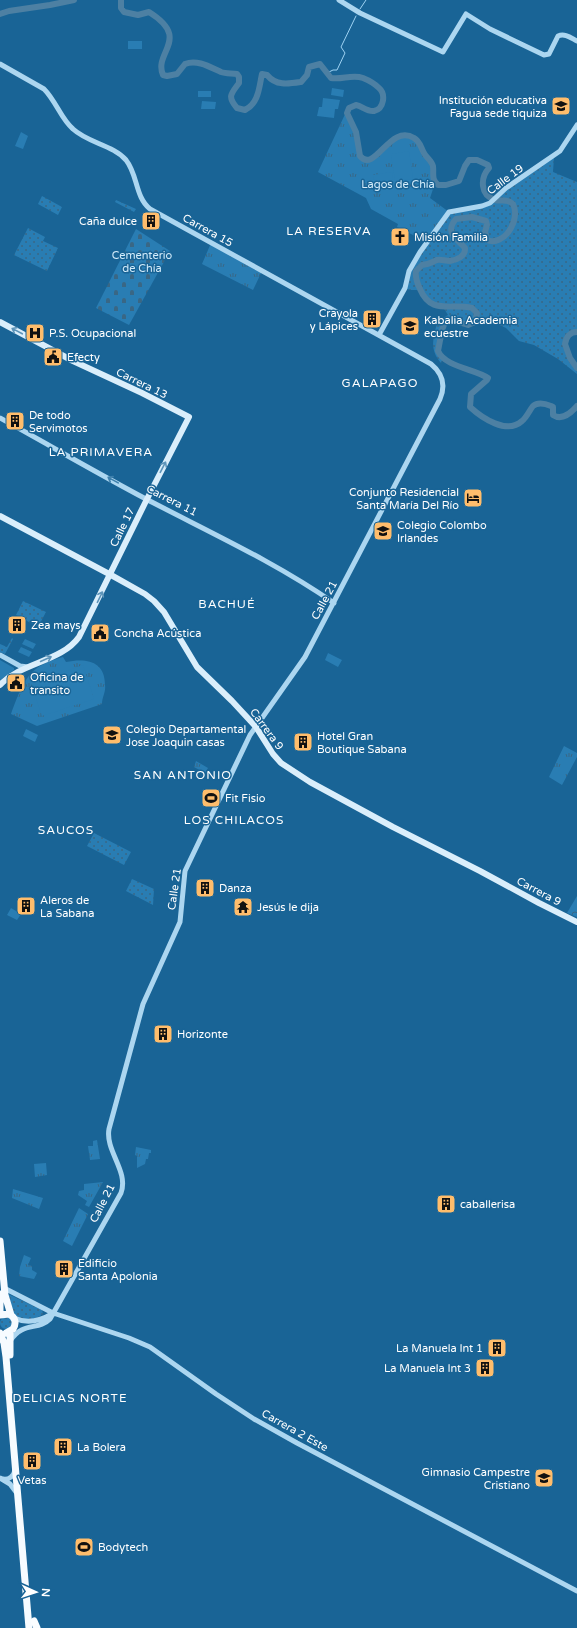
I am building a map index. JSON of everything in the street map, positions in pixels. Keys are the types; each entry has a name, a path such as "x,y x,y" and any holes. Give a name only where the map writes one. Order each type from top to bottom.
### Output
{"main road":[{"name":"Carrera 13","path":"0,322 72,361 142,393 189,418"},
{"name":"Calle 17","path":"28,667 60,653 73,645 83,632 147,499 189,418"},
{"name":"Carrera 9","path":"0,516 111,575 145,594 158,604 197,667 256,727 276,758 310,782 398,830 480,870 539,903 577,922"},
{"path":"0,685 16,672 28,667"},
{"path":"0,1241 2,1289 0,1311"},
{"path":"2,1289 15,1326 10,1332 14,1408 35,1626"},
{"path":"0,1315 7,1313 12,1316"},
{"path":"10,1332 0,1332 5,1350 29,1628"}],"street":[{"path":"339,0 360,13 443,52 466,14 490,29 546,55 549,54 558,36 560,35 564,34 577,41"},
{"name":"Carrera 15","path":"0,64 50,95 67,123 74,130 124,157 131,168 143,203 150,210 431,364 436,368 442,379"},
{"name":"Calle 19","path":"379,335 405,288 409,271 420,252 449,212 482,206 490,203 498,194 554,157 570,137 577,125"},
{"name":"Calle 21","path":"10,1342 20,1330 26,1327 45,1323 53,1313 123,1189 122,1177 108,1132 143,1004 180,922 184,871 250,735 301,662 334,603 440,399 443,390 442,379"},
{"name":"Carrera 11","path":"0,418 147,499 276,566 334,603"},
{"path":"0,656 18,665 28,667"},
{"path":"0,656 16,666 16,672"},
{"name":"Carrera 2 Este","path":"2,1289 53,1313 126,1337 150,1347 197,1381 254,1419 577,1591"},
{"path":"39,1320 44,1314 41,1307"},
{"path":"12,1316 24,1321 39,1320 53,1313"},
{"path":"1,1478 9,1479 15,1468"},
{"path":"1,1478 14,1487 18,1496"}],"green space":[{"path":"128,41 142,41 142,49 128,49"},
{"path":"332,88 344,90 343,97 331,95"},
{"path":"198,91 211,91 211,97 198,97"},
{"path":"323,98 340,100 338,109 335,109 334,118 317,116 319,107 322,107"},
{"path":"202,101 216,102 215,109 201,109"},
{"name":"Lagos de Chía","path":"347,110 348,116 356,132 360,156 366,160 372,159 391,141 406,135 417,139 424,154 432,163 432,174 435,183 430,198 449,212 427,242 397,227 398,224 371,209 366,198 318,172"},
{"path":"21,132 28,136 23,149 15,146"},
{"path":"409,151 413,179 395,181 391,154"},
{"path":"554,157 553,172 577,182 577,332 569,335 565,344 577,370 577,374 558,359 534,345 519,341 506,328 483,320 468,325 452,320 446,320 441,331 438,346 440,355 444,357 441,363 433,348 433,343 438,321 448,315 443,307 435,306 429,302 420,290 410,290 405,288 408,274 449,212 482,206"},
{"path":"392,172 393,181 375,184 373,175"},
{"path":"42,196 62,207 58,215 38,204"},
{"path":"116,200 136,209 134,212 115,202"},
{"path":"28,228 45,237 43,241 58,248 47,271 14,255"},
{"name":"Cementerio de Chía","path":"136,229 170,251 129,325 96,308"},
{"path":"211,243 262,271 253,290 202,264"},
{"path":"23,601 46,612 38,627 16,615"},
{"path":"12,638 13,639 5,654 0,652 0,644 7,647"},
{"path":"25,639 36,644 33,649 22,644"},
{"path":"21,647 32,652 29,657 18,652"},
{"path":"328,653 342,660 338,667 325,660"},
{"path":"63,657 66,662 80,660 93,663 102,670 105,688 102,704 37,726 11,714 22,686 31,674 36,669 52,660"},
{"path":"0,660 14,668 14,670 0,680"},
{"path":"83,665 94,699 42,716 31,683"},
{"path":"26,729 38,735 35,742 23,736"},
{"path":"564,746 577,753 577,757 562,785 549,777"},
{"path":"196,761 208,768 205,773 194,767"},
{"path":"94,833 131,852 124,865 87,846"},
{"path":"132,879 154,889 153,905 126,891"},
{"path":"577,896 577,917 567,913"},
{"path":"11,908 21,914 17,920 7,915"},
{"path":"97,1140 100,1159 90,1160 88,1146 93,1146 93,1141"},
{"path":"136,1147 151,1150 145,1164 137,1168 137,1156 135,1155"},
{"path":"46,1163 47,1175 35,1177 34,1164"},
{"path":"103,1182 89,1207 85,1205 87,1201 78,1195 79,1191 84,1190 84,1184"},
{"path":"13,1189 43,1198 39,1209 12,1198"},
{"path":"79,1208 88,1214 72,1246 63,1241"},
{"path":"24,1255 31,1258 28,1265 32,1266 32,1270 37,1273 34,1279 19,1276"},
{"path":"8,1294 42,1310 43,1314 32,1319 19,1318 12,1310 7,1296"},
{"path":"8,1317 11,1318 11,1328 4,1329 1,1328 0,1321 1,1318"}],"waterway":[{"path":"0,14 9,11 74,0"},
{"path":"121,0 121,8 124,12 138,15 149,12 162,22 168,30 170,38 161,67 163,75 167,76 177,74 185,64 194,62 203,64 223,73 237,74 239,77 239,83 232,93 231,98 237,108 245,110 250,107 256,99 262,74 267,75 278,83 287,84 301,82 307,75 309,67 320,64 331,78 363,78 371,82 383,94 382,104 377,110 369,111 356,105 349,108 347,113 356,132 360,156 366,160 371,159 390,142 405,135 416,139 419,143 433,166 434,178 438,185 446,185 459,181 469,160 477,160 488,165 489,168 483,181 486,194 495,200 511,202 515,210 515,217 509,231 499,240 487,240 485,232 487,225 486,221 472,217 456,219 451,228 451,232 465,248 463,255 458,259 448,261 437,260 422,265 416,271 418,285 424,297 430,302 435,305 472,308 477,313 475,322 468,325 452,320 446,320 442,330 438,351 447,361 488,378 471,394 470,407 481,416 502,426 516,425 522,421 533,406 537,404 544,404 553,407 553,415 556,417 563,417 569,414 577,406"},
{"path":"360,9 366,0"},
{"path":"327,73 337,70 345,53 341,47 356,16"},
{"path":"577,332 569,335 565,344 570,358 577,368"}],"place":[{"name":"Institución educativa Fagua sede tiquiza","path":"561,106"},
{"name":"Caña dulce","path":"151,221"},
{"name":"Misión Familia","path":"400,237"},
{"name":"Crayola y Lápices","path":"372,319"},
{"name":"Kabalia Academia ecuestre","path":"410,326"},
{"name":"P.S. Ocupacional","path":"35,333"},
{"name":"Efecty","path":"53,357"},
{"name":"De todo Servimotos","path":"15,421"},
{"name":"Conjunto Residencial Santa María Del Río","path":"473,498"},
{"name":"Colegio Colombo Irlandes","path":"383,531"},
{"name":"Zea mays","path":"17,625"},
{"name":"Concha Acústica","path":"100,633"},
{"name":"Oficina de transito","path":"16,683"},
{"name":"Colegio Departamental Jose Joaquin casas","path":"112,735"},
{"name":"Hotel Gran Boutique Sabana","path":"303,742"},
{"name":"Fit Fisio","path":"211,798"},
{"name":"Danza","path":"205,888"},
{"name":"Aleros de La Sabana","path":"26,906"},
{"name":"Jesús le dija","path":"243,907"},
{"name":"Horizonte","path":"163,1034"},
{"name":"caballerisa","path":"446,1204"},
{"name":"Edificio Santa Apolonia","path":"64,1269"},
{"name":"La Manuela Int 1","path":"497,1348"},
{"name":"La Manuela Int 3","path":"485,1368"},
{"name":"La Bolera","path":"63,1447"},
{"name":"Vetas","path":"32,1461"},
{"name":"Gimnasio Campestre Cristiano","path":"544,1478"},
{"name":"Bodytech","path":"84,1547"}],"district":[{"name":"LA RESERVA","path":"329,231"},
{"name":"GALAPAGO","path":"380,383"},
{"name":"LA PRIMAVERA","path":"101,452"},
{"name":"BACHUÉ","path":"227,604"},
{"name":"SAN ANTONIO","path":"183,775"},
{"name":"LOS CHILACOS","path":"234,820"},
{"name":"SAUCOS","path":"66,830"},
{"name":"DELICIAS NORTE","path":"70,1398"}]}
